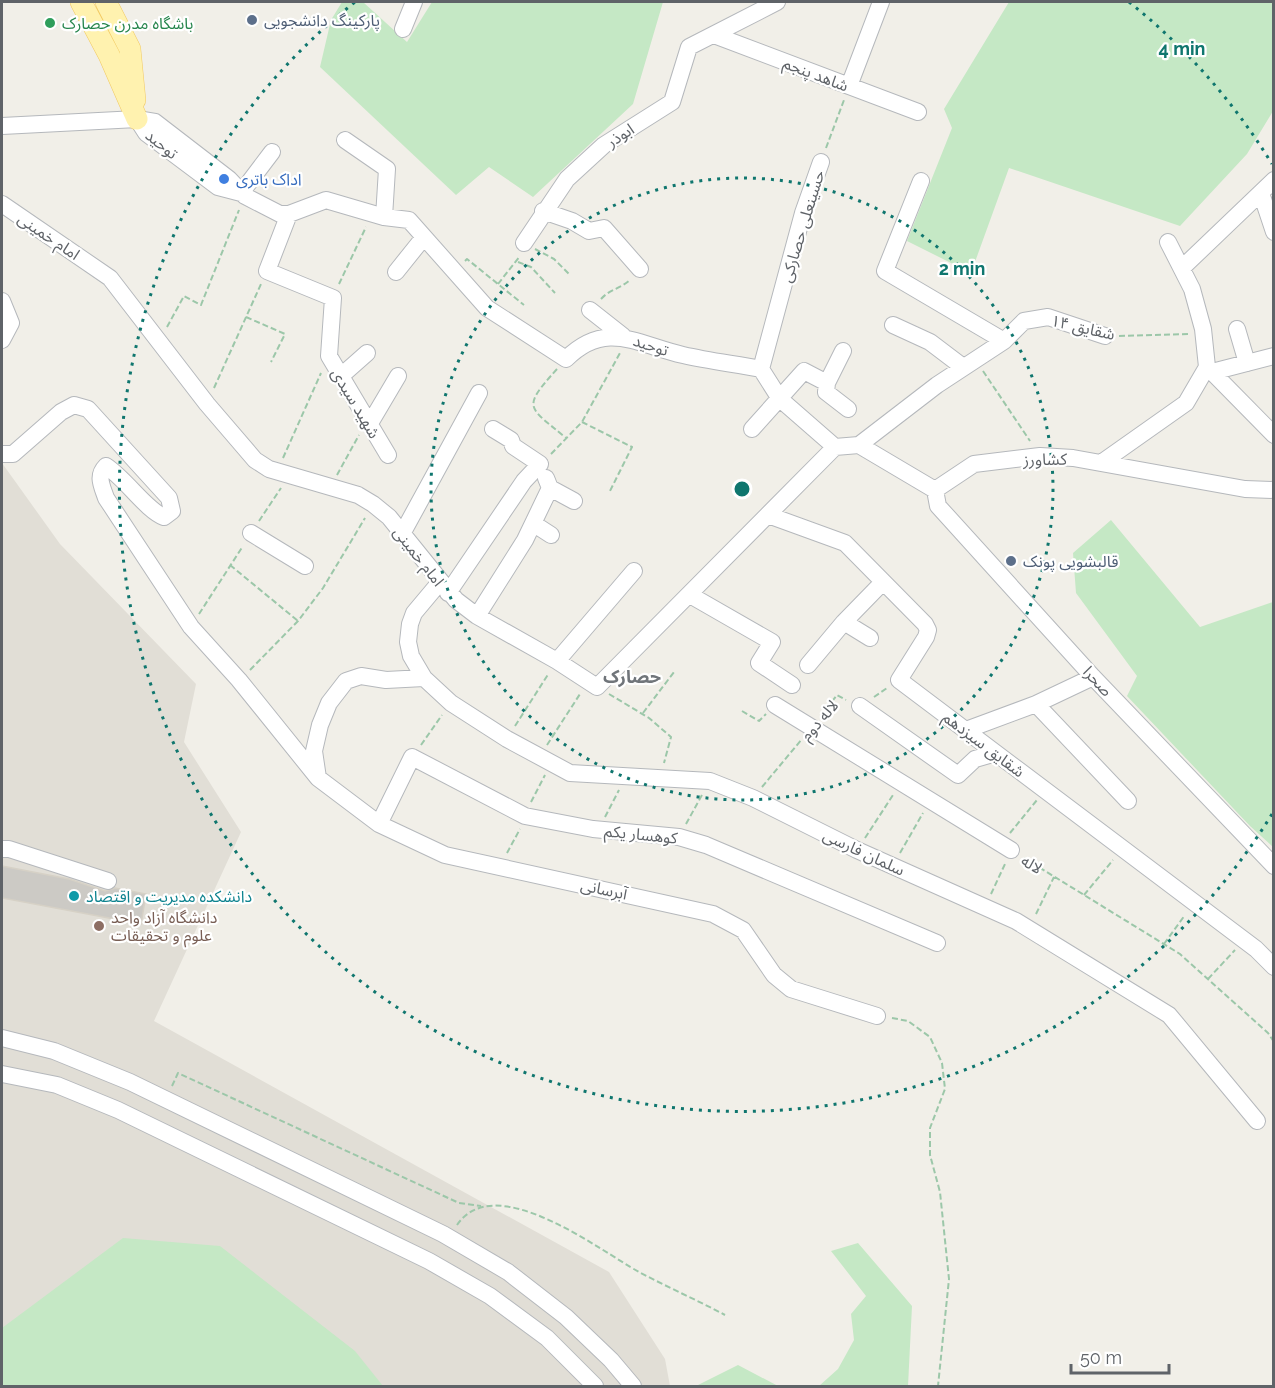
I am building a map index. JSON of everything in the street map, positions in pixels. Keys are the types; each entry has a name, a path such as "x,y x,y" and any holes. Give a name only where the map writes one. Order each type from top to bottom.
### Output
{"main road":[{"path":"81,2 108,55 136,119"},
{"path":"106,2 130,49 136,119"}],"street":[{"path":"403,29 414,2"},
{"name":"ابوذر","path":"524,243 543,211 567,179 604,145 672,102 689,47 777,2"},
{"path":"849,86 881,2"},
{"name":"شاهد پنجم","path":"714,35 918,112"},
{"path":"2,126 136,119"},
{"name":"توحید","path":"136,119 155,122 229,179 243,194 280,214 289,214"},
{"path":"345,140 387,169 378,215"},
{"path":"243,194 272,152"},
{"name":"حسینعلی حصارکی","path":"761,369 803,213 821,162"},
{"path":"1182,268 1274,180"},
{"path":"921,181 885,270 1004,341"},
{"path":"1261,193 1274,232"},
{"path":"333,298 267,271 289,214 326,200 378,215 409,220 487,308 566,359"},
{"name":"امام خمینی","path":"2,204 110,278 240,446 255,460 283,474 358,495 374,504 389,517 444,587 477,616 593,684"},
{"path":"543,211 572,221 589,231 604,228 640,269"},
{"path":"396,272 424,237"},
{"path":"1101,464 1186,403 1207,367 1204,332 1192,289 1168,242"},
{"name":"شهید سیدی","path":"333,298 328,356 388,455"},
{"path":"2,301 11,323 2,340"},
{"path":"591,310 626,337"},
{"name":"شقایق ۱۴","path":"860,445 969,363 1004,341 1024,321 1048,317 1105,336"},
{"path":"893,326 930,342 969,363"},
{"path":"1237,329 1246,363"},
{"name":"توحید","path":"566,359 579,346 590,340 626,337 682,355 761,369"},
{"path":"843,351 827,383 826,392 848,409"},
{"path":"341,376 367,352"},
{"path":"1274,356 1212,372 1274,435"},
{"path":"761,369 780,399 835,447"},
{"path":"752,429 804,371 827,383"},
{"path":"368,423 398,376"},
{"path":"402,534 479,393"},
{"name":"آبرسانی","path":"2,454 13,454 61,412 74,405 88,409 170,498 172,511 164,517 154,513 122,477 106,466 101,471 100,480 106,498 191,627 239,680 318,778 379,824 445,855 713,914 743,930 774,975 790,989 877,1016"},
{"path":"493,429 511,440 513,446 540,464 550,488 574,501"},
{"path":"593,684 690,595 835,447 860,445 935,490"},
{"name":"کشاورز","path":"935,490 974,464 1040,456 1245,489 1274,490"},
{"path":"318,778 314,751 320,724 329,703 346,681 361,676 386,680 424,678 411,656 408,642 414,613 444,587 496,514 540,464"},
{"path":"477,616 534,524 550,488"},
{"name":"صحرا","path":"935,490 938,506 1093,677 1274,866"},
{"path":"768,515 845,543 928,630 899,680"},
{"path":"534,524 551,535"},
{"path":"251,533 304,566"},
{"path":"557,661 634,571"},
{"path":"808,665 844,622 883,582"},
{"path":"690,595 771,642 759,663 792,685"},
{"path":"844,622 870,638"},
{"path":"966,730 1036,704 1093,677"},
{"name":"سلمان فارسی","path":"424,678 451,703 507,739 570,773 585,776 660,777 710,781 753,798 857,850 1029,928 1169,1016 1257,1121"},
{"name":"شقایق سیزدهم","path":"899,680 1244,940 1274,967"},
{"path":"1036,704 1128,801"},
{"path":"775,705 1006,847"},
{"name":"لاله دوم","path":"860,706 958,775 975,759 996,753"},
{"path":"379,824 412,757"},
{"name":"کوهسار یکم","path":"412,757 525,816 598,830 679,837 706,845 937,943"},
{"path":"2,849 9,849 108,880"},
{"path":"2,1038 54,1051 165,1100 448,1237 508,1272 566,1317 611,1360 633,1386"},
{"path":"7,1076 57,1085 118,1110 429,1261 490,1296 547,1338 595,1386"},
{"path":"243,1170 255,1144"}],"path":[{"name":"حسینعلی حصارکی","path":"821,162 849,86"},
{"path":"159,340 184,296 201,304 243,194"},
{"path":"333,298 378,215"},
{"path":"524,243 554,259 569,274"},
{"path":"454,271 467,259 524,305"},
{"path":"498,284 518,262 531,267 555,293"},
{"path":"591,310 610,289 623,287 640,269"},
{"path":"207,404 267,271"},
{"path":"246,317 285,334 271,362"},
{"name":"شقایق ۱۴","path":"1105,336 1204,332"},
{"path":"540,464 582,422 626,337"},
{"path":"191,627 251,533 283,474 328,356"},
{"path":"566,359 534,395 532,406 566,438"},
{"path":"969,363 1040,456"},
{"path":"582,422 632,447 609,493"},
{"path":"330,488 368,423"},
{"path":"239,680 298,621 323,588 374,504"},
{"path":"230,566 298,621"},
{"path":"507,739 557,661"},
{"path":"642,714 674,672"},
{"path":"860,706 899,680"},
{"path":"500,867 525,816 545,760 593,684 642,714 671,738 660,777"},
{"name":"لاله دوم","path":"753,798 837,695 860,706"},
{"path":"412,757 451,703"},
{"path":"742,711 759,721"},
{"path":"598,830 626,776"},
{"path":"679,837 710,781"},
{"path":"857,850 901,783"},
{"path":"985,907 1006,847 1046,790"},
{"path":"893,866 930,801"},
{"name":"لاله","path":"1006,847 1180,954 1268,1033 1274,1042"},
{"path":"1084,895 1122,848"},
{"path":"1029,928 1054,877"},
{"path":"1164,944 1195,903"},
{"path":"1208,979 1244,940"},
{"path":"877,1016 908,1021 930,1037 942,1063 945,1089 930,1128 930,1155 940,1192 949,1279 938,1386"},
{"path":"165,1100 178,1073 459,1203 509,1206 584,1236 639,1272 725,1315"},
{"path":"448,1237 462,1217 481,1206"}],"shaded area":[{"name":"دانشگاه آزاد واحد علوم و تحقیقات","path":"2,463 60,544 196,684 184,742 241,832 154,1021 609,1272 665,1359 670,1386 2,1386"}],"green space":[{"path":"342,2 363,2 407,42 432,2 663,2 633,104 533,197 489,167 456,195 320,67 331,20"},
{"path":"1009,2 1273,2 1273,111 1247,154 1180,226 1009,168 971,273 907,241 952,128 944,109"},
{"path":"1111,520 1200,627 1273,602 1273,847 1250,826 1127,696 1137,676 1076,593 1073,553"},
{"path":"123,1238 220,1246 355,1351 383,1386 2,1386 2,1328"},
{"path":"858,1243 912,1306 908,1386 819,1386 838,1369 854,1340 851,1314 866,1296 831,1251"},
{"path":"738,1365 778,1386 696,1386"}],"building":[{"name":"دانشکده مدیریت و اقتصاد","path":"2,866 69,879 105,891 115,888 146,894 141,924 2,898"}],"place":[{"name":"پارکینگ دانشجویی","path":"252,20"},
{"name":"باشگاه مدرن حصارک","path":"50,23"},
{"name":"اداک باتری","path":"224,179"},
{"name":"قالبشویی پونک","path":"1011,561"},
{"name":"دانشکده مدیریت و اقتصاد","path":"74,896"},
{"name":"دانشگاه آزاد واحد علوم و تحقیقات","path":"99,926"}],"district":[{"name":"حصارک","path":"632,677"}]}
